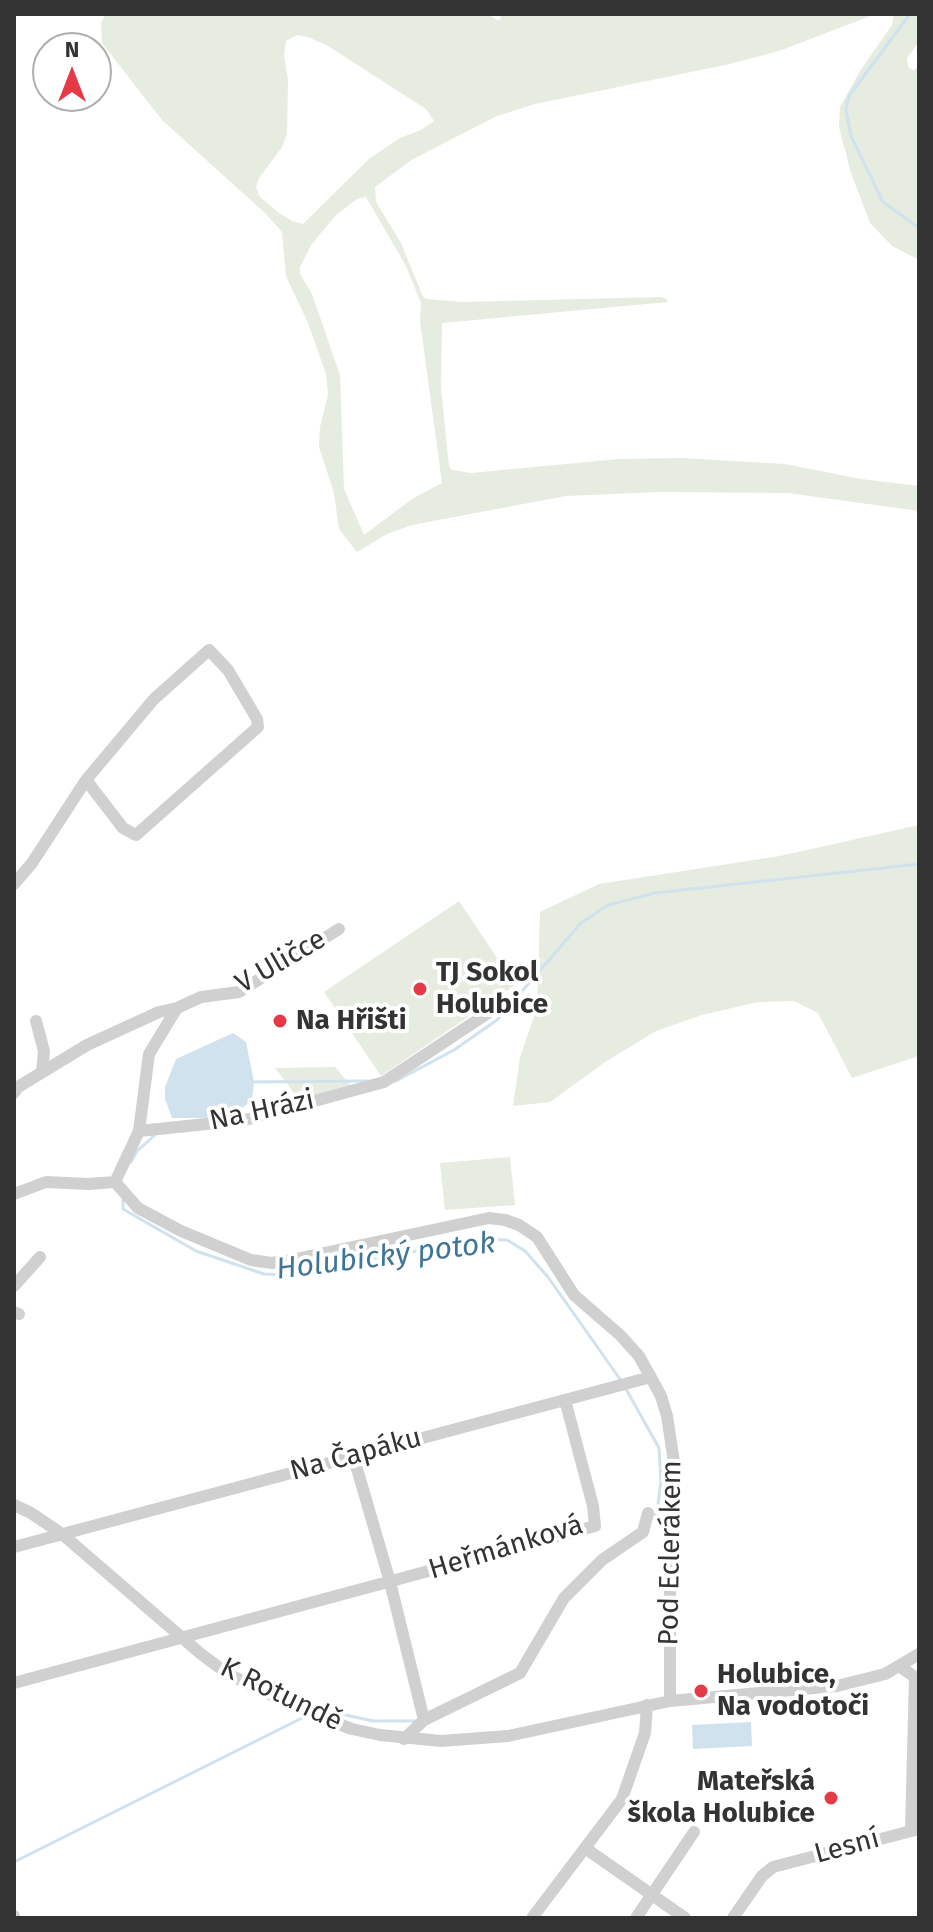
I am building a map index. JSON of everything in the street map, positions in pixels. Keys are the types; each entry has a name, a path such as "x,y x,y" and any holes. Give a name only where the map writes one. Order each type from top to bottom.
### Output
{"street":[{"path":"14,884 32,863 86,780 154,699 209,650 228,670 257,719 258,727 136,835 123,828 86,780"},
{"name":"V Uličce","path":"14,1093 18,1087 87,1045 159,1012 201,997 239,992 339,929"},
{"name":"Na Hrázi","path":"139,1131 245,1120 384,1082 497,1007"},
{"path":"14,1194 46,1182 115,1182 139,1131 149,1054 177,1008"},
{"path":"36,1021 44,1051 42,1072"},
{"name":"Pod Eclerákem","path":"115,1182 138,1208 149,1214 228,1252 262,1262 296,1259 489,1218 505,1220 537,1237 574,1295 639,1356 667,1416 674,1462 676,1509 670,1552 670,1701"},
{"path":"14,1286 40,1257"},
{"name":"Na Čapáku","path":"14,1547 651,1377"},
{"name":"Heřmánková","path":"14,1683 595,1526 593,1506 565,1400"},
{"name":"Heřmánková","path":"353,1455 390,1582 424,1720"},
{"name":"K Rotundě","path":"14,1505 62,1534 228,1674 294,1706 352,1729 404,1739 441,1741 508,1736 670,1701 837,1686 885,1674 919,1654"},
{"path":"404,1739 424,1720 520,1673 564,1598 602,1560 643,1532 648,1513"},
{"name":"Lesní","path":"733,1918 762,1876 773,1867 915,1830 917,1677 899,1666"},
{"path":"532,1918 622,1799 645,1733 647,1705"},
{"path":"636,1918 694,1832"},
{"path":"585,1848 685,1918"}],"shaded area":[{"path":"106,14 487,14 499,21 502,14 876,14 779,51 535,104 497,116 413,159 375,187 376,202 401,243 423,297 427,299 462,302 661,297 668,302 442,323 441,387 449,466 452,470 471,473 619,459 682,458 785,464 861,479 919,486 919,511 788,493 659,492 566,496 412,525 387,534 357,552 339,529 334,493 319,447 328,394 326,374 308,323 286,276 282,232 162,120 112,56 112,32 101,32 101,23","holes":["297,35 328,46 426,109 434,121 370,158 303,224 279,213 259,196 256,187 287,134 286,41","366,197 406,266 421,303 420,321 442,483 412,499 364,535 344,489 340,375 312,294 300,274 300,267 311,245 336,215 357,199"]},
{"path":"894,14 919,14 919,42 907,58 908,67 913,70 919,67 919,260 892,246 870,223 851,173 839,127 840,107 892,25"},
{"path":"919,825 919,1056 852,1078 818,1013 794,1001 758,1002 702,1015 656,1031 605,1062 550,1102 513,1106 520,1057 537,1008 540,912 599,884 780,856"},
{"name":"TJ Sokol Holubice","path":"459,901 515,985 381,1076 324,992"},
{"path":"335,1067 351,1086 301,1102 275,1068"},
{"path":"510,1157 515,1205 445,1210 440,1163"}],"water":[{"path":"233,1033 246,1042 254,1082 252,1100 240,1110 217,1118 172,1118 165,1099 165,1087 176,1059"},
{"path":"751,1722 752,1746 693,1749 692,1725"}],"waterway":[{"name":"Holubický potok","path":"910,14 849,96 846,110 851,136 883,202 919,228"},
{"name":"Holubický potok","path":"396,1081 454,1050 497,1020 581,923 608,905 655,893 919,864"},
{"name":"Holubický potok","path":"252,1082 368,1081"},
{"name":"Holubický potok","path":"131,1162 137,1151 155,1135"},
{"name":"Holubický potok","path":"123,1200 123,1209 196,1251 264,1274 287,1275 481,1239 507,1240 525,1251 548,1277 622,1382"},
{"name":"Holubický potok","path":"626,1389 659,1448 661,1481 657,1512 652,1519"},
{"name":"Holubický potok","path":"314,1712 319,1709 373,1721 417,1721"},
{"name":"Holubický potok","path":"14,1862 304,1717"}],"place":[{"name":"TJ Sokol Holubice","path":"420,989"},
{"name":"Na Hřišti","path":"280,1021"},
{"name":"Holubice, Na vodotoči","path":"701,1691"},
{"name":"Mateřská škola Holubice","path":"831,1798"}]}
